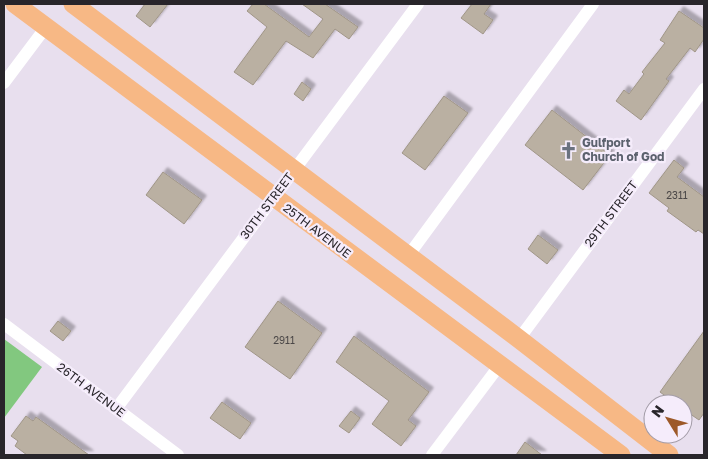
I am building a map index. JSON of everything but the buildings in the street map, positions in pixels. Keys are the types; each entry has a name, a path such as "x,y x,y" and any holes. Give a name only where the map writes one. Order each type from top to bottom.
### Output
{"main road":[{"name":"25TH AVENUE","path":"15,4 273,198 621,455"},
{"path":"73,4 519,339 669,455"}],"street":[{"name":"30TH STREET","path":"116,409 418,4"},
{"path":"408,256 593,4"},
{"path":"4,83 46,27"},
{"name":"29TH STREET","path":"519,339 704,89"},
{"name":"26TH AVENUE","path":"4,324 178,455"},
{"path":"432,455 499,366"}],"green space":[{"path":"4,339 42,367 4,418"}],"place":[{"name":"Gulfport Church of God","path":"568,150"}]}
